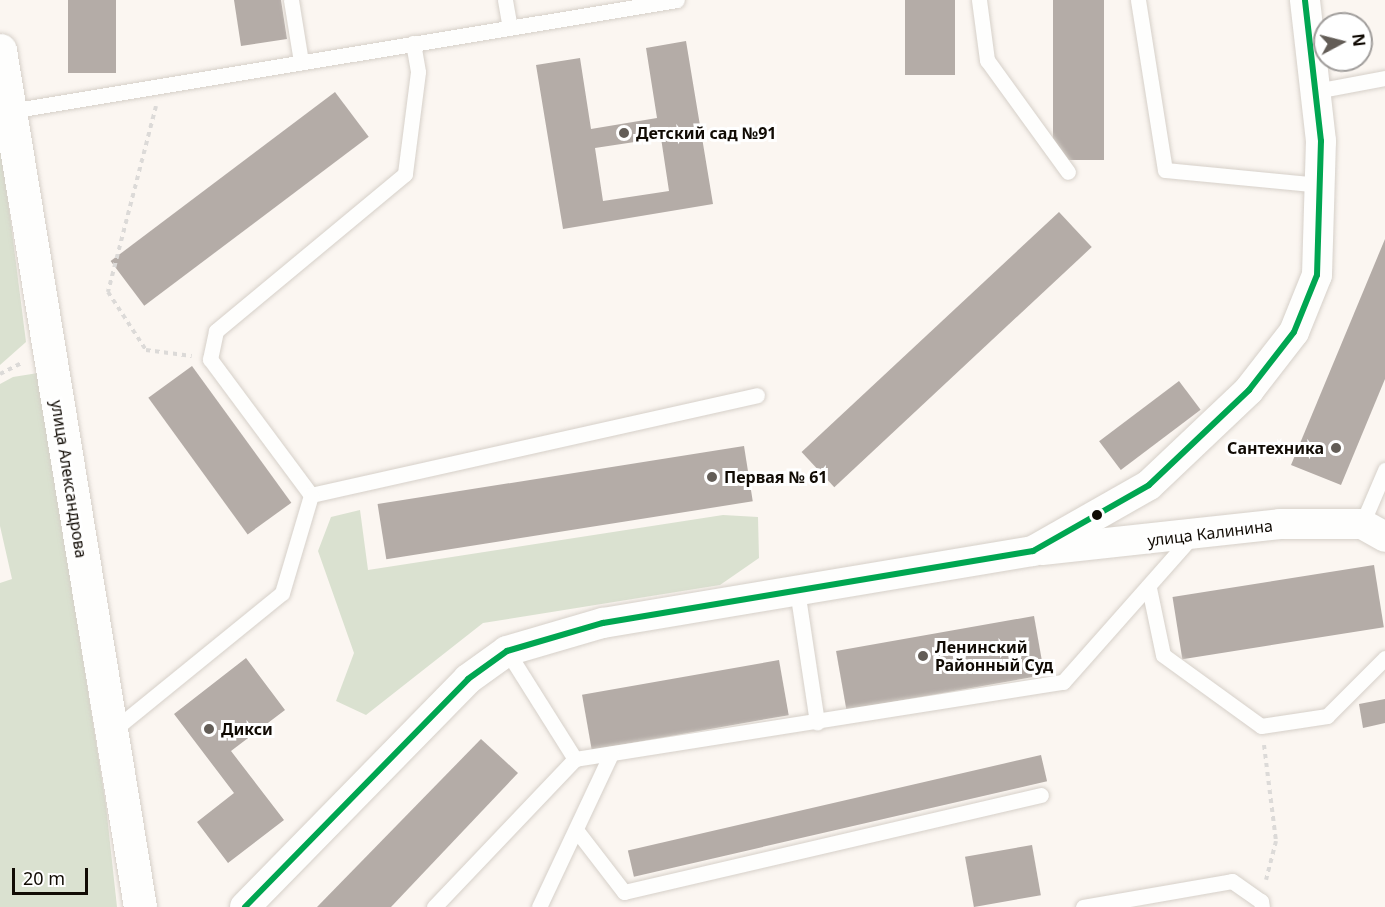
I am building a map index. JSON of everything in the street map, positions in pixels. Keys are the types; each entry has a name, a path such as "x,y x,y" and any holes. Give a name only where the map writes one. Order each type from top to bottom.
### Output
{"street":[{"path":"1033,551 1149,485 1256,382 1294,332 1317,275 1322,185 1317,91 1305,0"},
{"name":"улица Александрова","path":"0,50 140,907"},
{"name":"улица Калинина","path":"245,907 468,679 507,651 603,622 1033,551 1280,524 1373,531"}],"lane":[{"path":"291,0 301,62"},
{"path":"505,0 510,27"},
{"path":"10,111 677,0"},
{"path":"979,0 987,60 1068,172"},
{"path":"1138,0 1164,170 1322,185"},
{"path":"310,495 210,359 216,331 405,174 418,72 412,43"},
{"path":"1317,91 1385,78"},
{"path":"310,495 757,395"},
{"path":"1373,531 1385,470"},
{"path":"111,732 282,593 310,495"},
{"path":"434,907 575,759 817,723 1063,682 1149,588 1194,534"},
{"path":"1149,588 1162,655 1261,726 1327,716 1385,658"},
{"path":"797,590 817,723"},
{"path":"507,651 575,759"},
{"path":"539,907 577,831 611,754"},
{"path":"577,831 624,892 1041,795"},
{"path":"1083,907 1232,881 1261,904"}],"path":[{"path":"161,85 108,292 146,350 210,359"},
{"path":"1261,726 1276,841 1261,904"}],"green space":[{"path":"0,137 26,342 0,365"},
{"path":"38,373 106,806 117,907 0,907 0,583 12,579 0,526 0,384 13,377"},
{"path":"360,510 368,570 723,515 758,517 759,558 720,585 483,623 366,715 336,701 354,653 318,551 331,517"}],"building":[{"path":"68,0 116,0 116,73 68,73"},
{"path":"234,0 281,0 287,39 241,46"},
{"path":"905,0 955,0 955,75 905,75"},
{"path":"1053,0 1104,0 1104,160 1053,160"},
{"name":"Детский сад №91","path":"686,41 713,204 563,229 536,65 580,58 591,129 657,118 646,48","holes":["661,138 669,191 603,201 595,148"]},
{"path":"335,92 369,137 144,306 111,261"},
{"path":"1059,212 1092,247 834,487 802,452"},
{"path":"1385,239 1385,379 1341,485 1291,465"},
{"path":"192,366 291,503 248,534 148,398"},
{"path":"1179,381 1201,410 1121,470 1099,441"},
{"path":"744,446 753,501 386,559 378,504"},
{"path":"1374,565 1384,627 1182,659 1173,597"},
{"path":"1034,616 1044,675 846,710 836,651"},
{"path":"246,658 285,710 231,751 284,820 228,863 197,822 234,793 174,714"},
{"path":"779,660 789,715 592,750 582,695"},
{"path":"1385,699 1385,723 1363,728 1359,704"},
{"path":"481,739 518,773 391,907 317,907"},
{"path":"1041,755 1047,781 634,877 628,850"},
{"path":"1032,845 1041,895 974,907 965,857"}],"transit line":[{"path":"245,907 468,679 507,651 603,623 1033,551 1149,485 1249,390 1294,332 1317,275 1321,141 1305,0"}],"place":[{"name":"Детский сад №91","path":"624,133"},
{"name":"Сантехника","path":"1336,448"},
{"name":"Первая № 61","path":"712,477"},
{"name":"Ленинский Районный Суд","path":"923,656"},
{"name":"Дикси","path":"209,729"}]}
